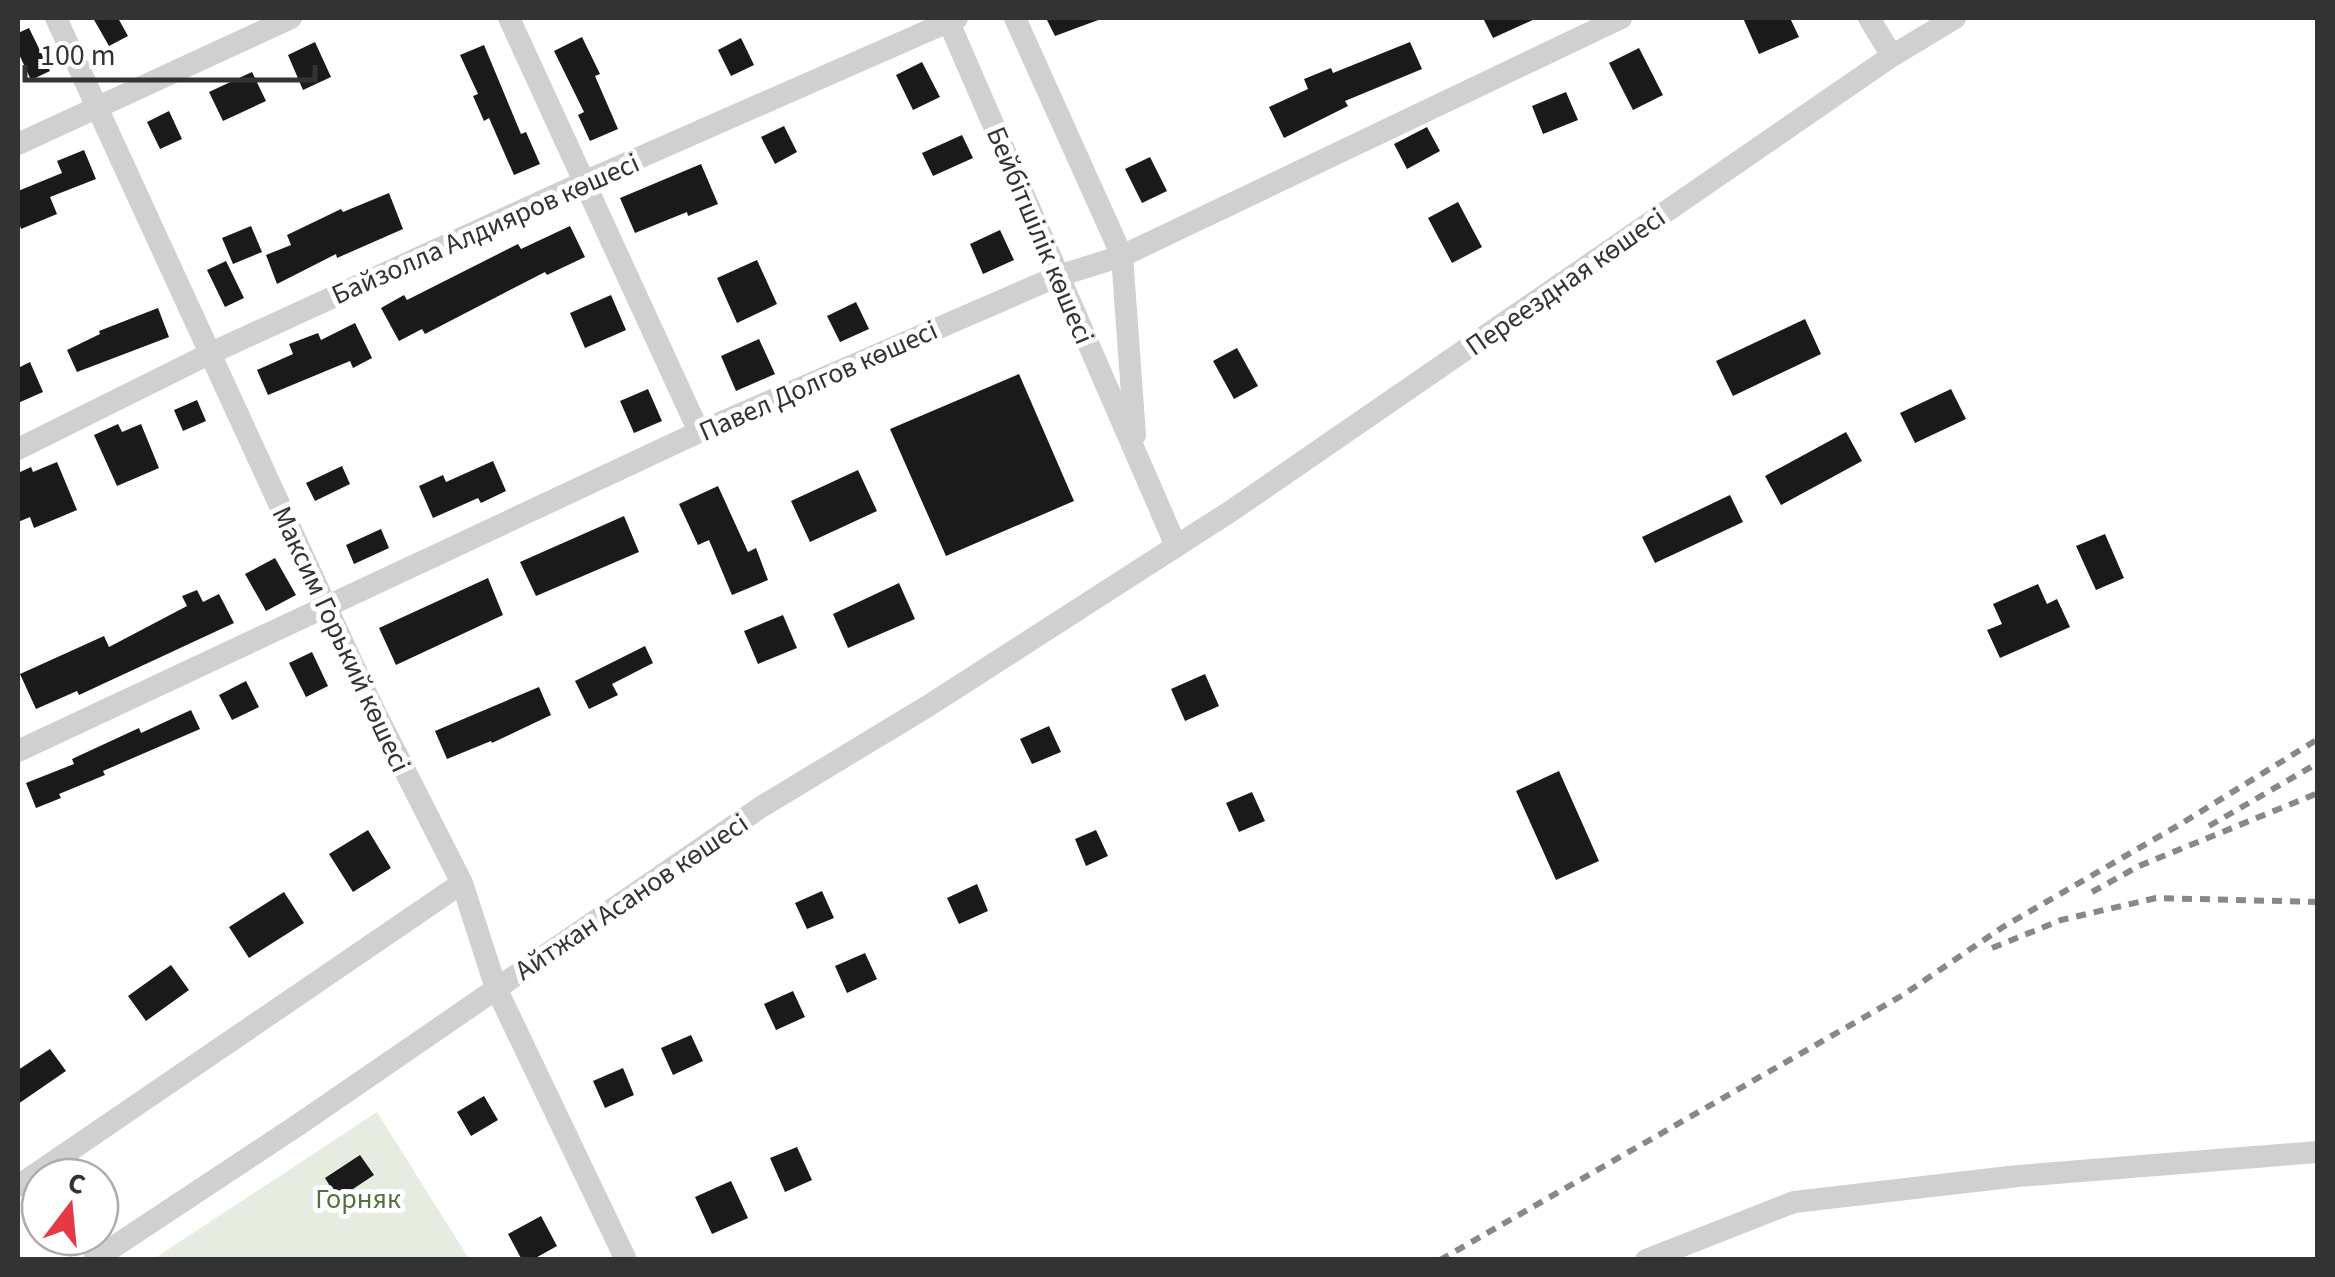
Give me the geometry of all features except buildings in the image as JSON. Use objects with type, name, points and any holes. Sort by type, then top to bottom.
[{"type":"street","name":"Максим Горький көшесі","points":[[56,18],[372,706],[462,883],[496,988],[626,1260]]},
{"type":"street","points":[[18,144],[291,18]]},
{"type":"street","points":[[509,18],[699,432]]},
{"type":"street","name":"Бейбітшілік көшесі","points":[[1015,18],[1122,256],[1136,451]]},
{"type":"street","name":"Павел Долгов көшесі","points":[[18,751],[699,432],[1058,276],[1122,256],[1621,18]]},
{"type":"street","points":[[1869,18],[1892,56]]},
{"type":"street","name":"Переездная көшесі","points":[[1176,546],[1892,56],[1955,18]]},
{"type":"street","name":"Байзолла Алдияров көшесі","points":[[18,449],[210,354],[951,19]]},
{"type":"street","name":"Бейбітшілік көшесі","points":[[951,19],[1176,546]]},
{"type":"street","name":"Айтжан Асанов көшесі","points":[[94,1260],[298,1126],[761,808],[1176,546]]},
{"type":"street","points":[[18,1186],[462,883]]},
{"type":"street","points":[[1646,1260],[1794,1202],[2018,1176],[2318,1152]]},
{"type":"green space","name":"Горняк","points":[[377,1112],[469,1259],[152,1260]]},
{"type":"railway","points":[[1440,1260],[1903,995],[2003,927],[2318,739]]},
{"type":"railway","points":[[2209,826],[2318,763]]},
{"type":"railway","points":[[2092,892],[2139,866],[2318,793]]},
{"type":"railway","points":[[1992,948],[2061,920],[2156,898],[2318,902]]}]
